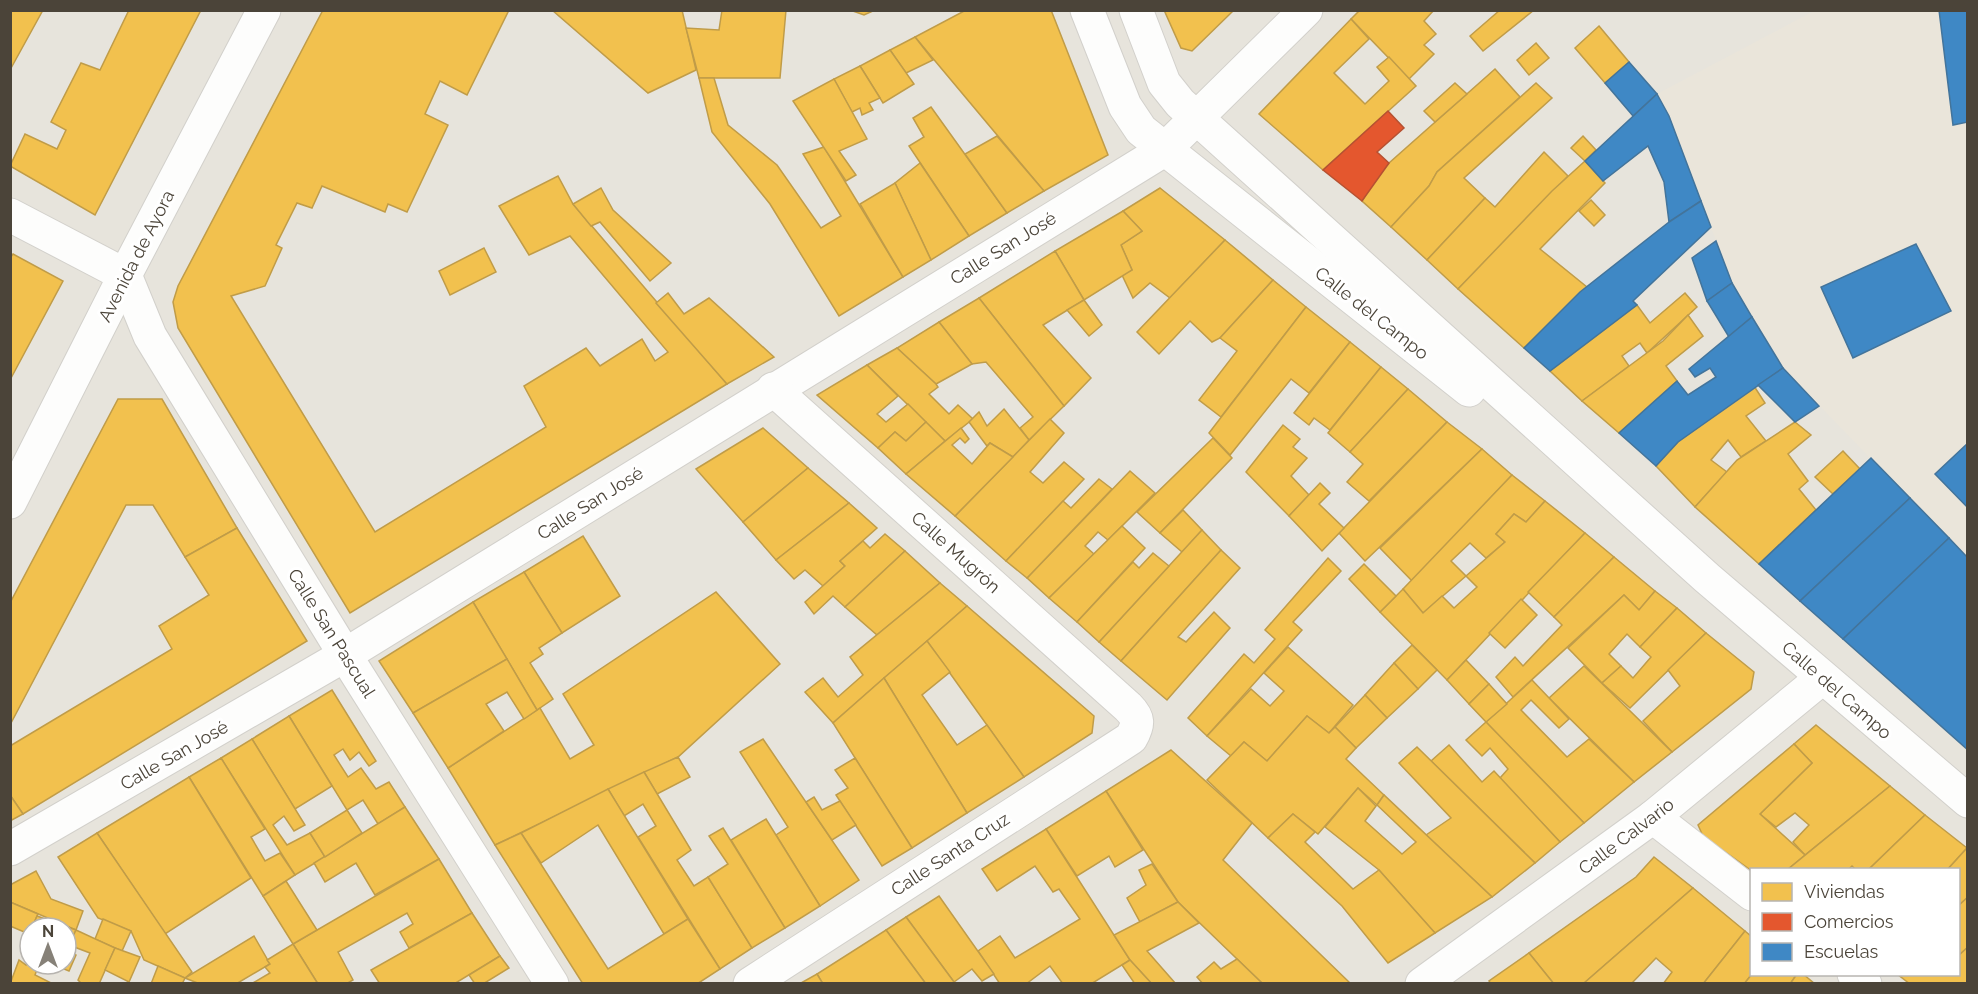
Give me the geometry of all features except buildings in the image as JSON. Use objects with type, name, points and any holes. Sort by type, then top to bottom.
[{"type":"street","name":"Avenida de Ayora","points":[[10,502],[125,274],[264,10]]},
{"type":"street","name":"Calle del Campo","points":[[1087,10],[1125,106],[1141,130],[1707,578]]},
{"type":"street","name":"Calle del Campo","points":[[1136,10],[1164,83],[1171,94],[1707,578],[1968,801]]},
{"type":"street","name":"Calle San José","points":[[10,849],[345,655],[1164,150],[1306,10]]},
{"type":"street","points":[[10,215],[125,274]]},
{"type":"street","name":"Calle San Pascual","points":[[125,274],[150,336],[345,655],[552,984]]},
{"type":"street","name":"Calle Mugrón","points":[[773,389],[1137,716]]},
{"type":"street","name":"Calle Calvario","points":[[1422,984],[1653,817],[1822,678]]},
{"type":"street","name":"Calle Santa Cruz","points":[[750,984],[1131,738],[1138,727],[1137,716]]},
{"type":"street","points":[[1653,817],[1750,892]]},
{"type":"shaded area","points":[[10,11],[1967,11],[1967,983],[11,983]]},
{"type":"shaded area","points":[[1814,11],[1967,11],[1967,558],[1783,368],[1732,283],[1669,116],[1657,94]]}]
